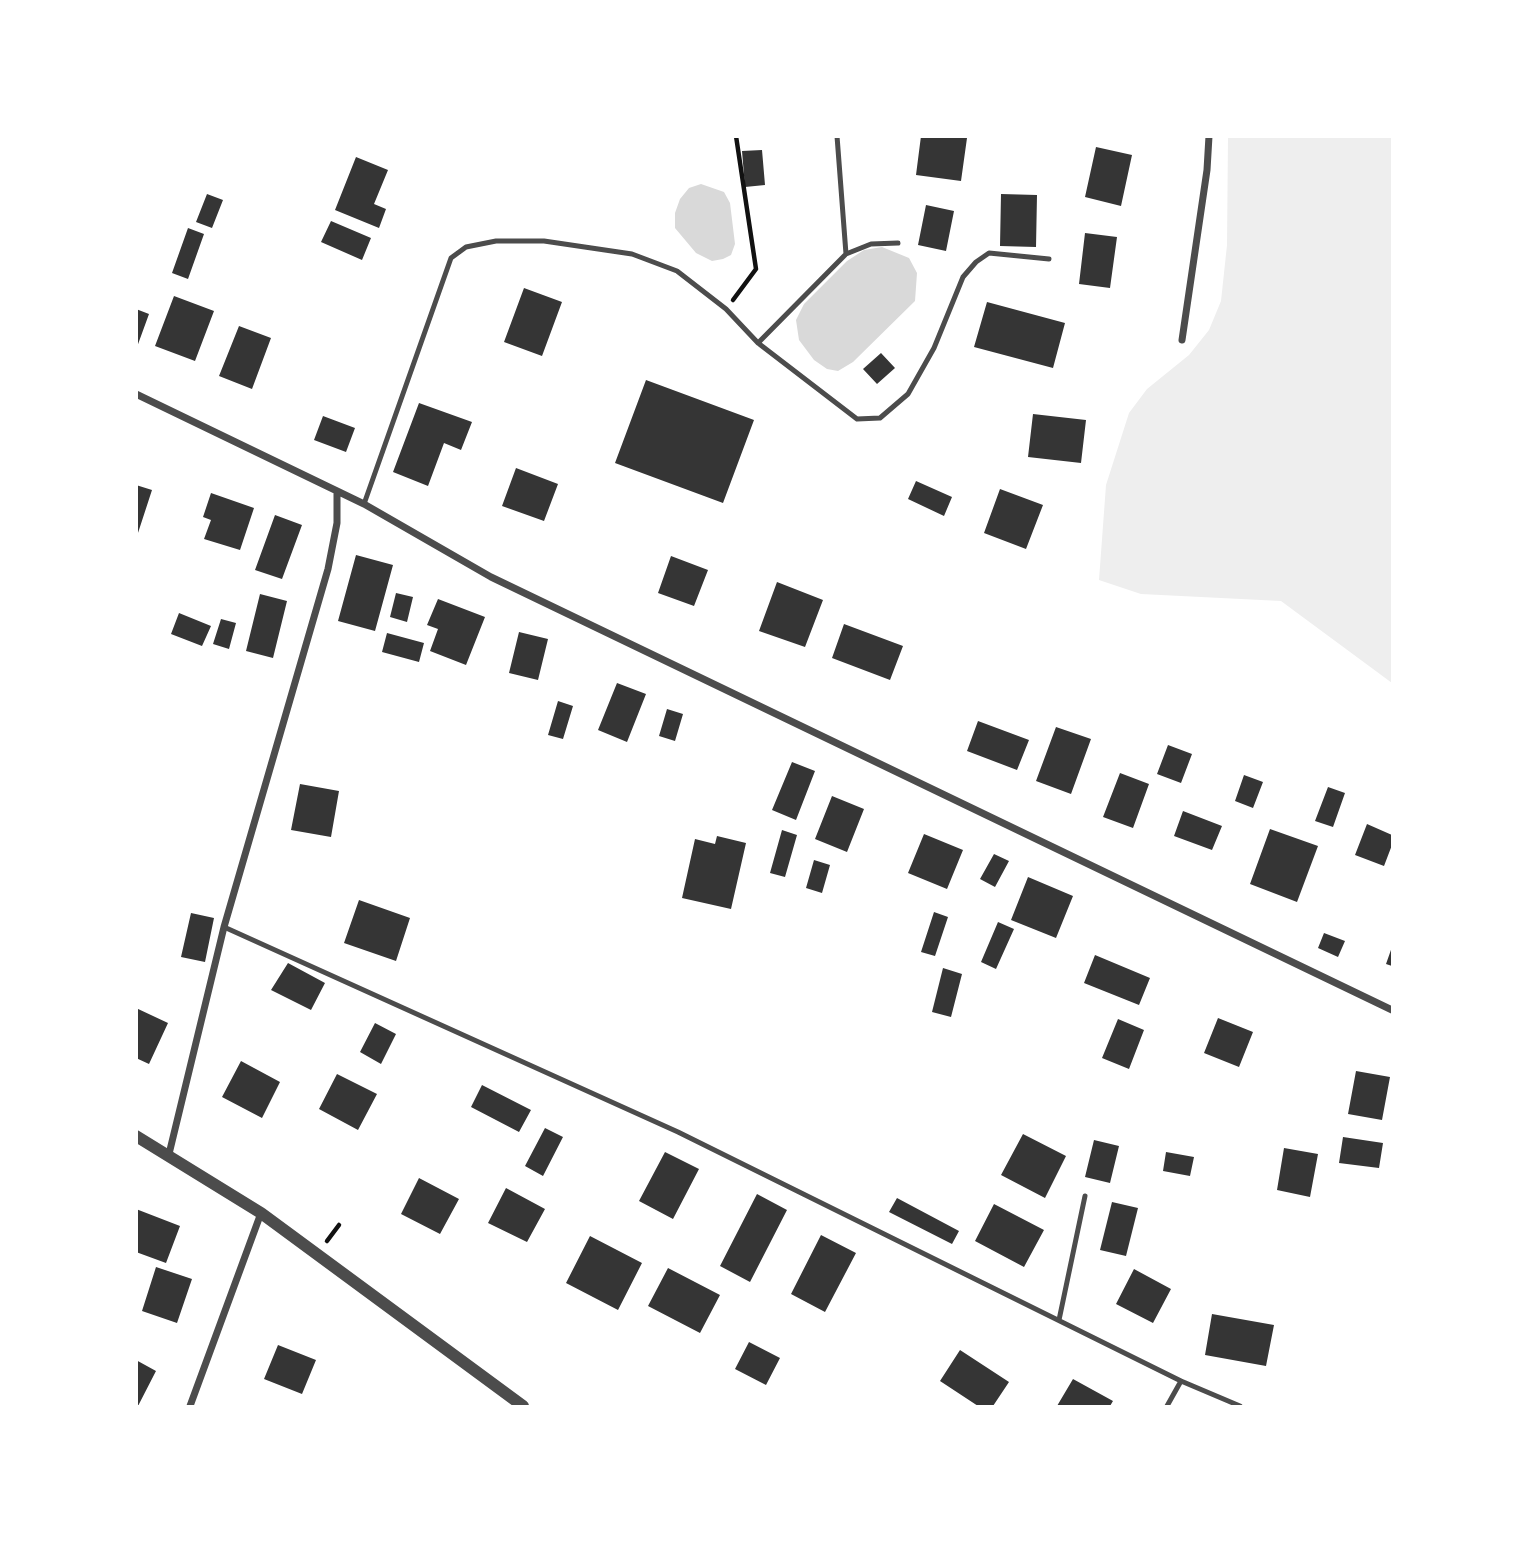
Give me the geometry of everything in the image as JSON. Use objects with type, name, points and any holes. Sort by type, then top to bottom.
[{"type":"street","points":[[1182,340],[1200,225],[1209,136]]},
{"type":"street","points":[[136,394],[364,504],[491,577],[1392,1010]]},
{"type":"street","points":[[169,1154],[224,927],[328,569],[337,523],[337,491]]},
{"type":"street","points":[[136,1136],[261,1213],[523,1406]]},
{"type":"street","points":[[190,1406],[261,1213]]},
{"type":"lane","points":[[837,136],[846,254]]},
{"type":"lane","points":[[364,504],[451,258],[466,247],[496,241],[544,241],[632,254],[677,271],[726,309],[758,343],[857,419],[880,418],[908,394],[934,348],[963,277],[976,262],[989,253],[1049,259]]},
{"type":"lane","points":[[758,343],[846,254],[871,244],[898,243]]},
{"type":"lane","points":[[224,927],[678,1132],[1181,1381],[1240,1406]]},
{"type":"lane","points":[[1059,1320],[1085,1196]]},
{"type":"lane","points":[[1167,1406],[1181,1381]]},
{"type":"path","points":[[726,309],[756,269],[736,136]]},
{"type":"shaded area","points":[[1228,137],[1392,137],[1392,683],[1281,601],[1141,594],[1099,580],[1106,485],[1129,413],[1147,389],[1189,355],[1209,330],[1221,301],[1227,245]]},
{"type":"shaded area","points":[[701,184],[724,192],[730,203],[735,244],[731,255],[723,259],[712,261],[696,253],[675,228],[675,213],[680,199],[689,188]]},
{"type":"shaded area","points":[[882,247],[909,258],[917,273],[915,301],[853,362],[838,371],[827,369],[814,360],[799,340],[796,320],[804,304],[847,261],[864,250]]},
{"type":"building","points":[[921,136],[967,138],[961,181],[916,175]]},
{"type":"building","points":[[1096,147],[1132,155],[1121,206],[1085,197]]},
{"type":"building","points":[[762,150],[765,185],[745,187],[742,151]]},
{"type":"building","points":[[356,157],[388,170],[374,204],[386,209],[379,228],[335,210]]},
{"type":"building","points":[[207,194],[223,200],[212,228],[196,222]]},
{"type":"building","points":[[1001,194],[1037,195],[1036,247],[1000,246]]},
{"type":"building","points":[[926,205],[954,211],[946,251],[918,245]]},
{"type":"building","points":[[331,221],[371,238],[362,260],[321,242]]},
{"type":"building","points":[[188,228],[204,234],[188,279],[172,273]]},
{"type":"building","points":[[1085,233],[1117,237],[1110,288],[1079,284]]},
{"type":"building","points":[[524,288],[562,302],[542,356],[504,342]]},
{"type":"building","points":[[174,296],[214,311],[195,361],[155,346]]},
{"type":"building","points":[[987,302],[1065,323],[1053,368],[974,347]]},
{"type":"building","points":[[136,309],[149,314],[137,347],[136,347]]},
{"type":"building","points":[[239,326],[271,338],[252,389],[219,376]]},
{"type":"building","points":[[881,353],[895,368],[877,384],[863,369]]},
{"type":"building","points":[[646,380],[754,420],[723,503],[615,463]]},
{"type":"building","points":[[419,403],[472,422],[461,450],[444,443],[428,486],[393,472]]},
{"type":"building","points":[[1033,414],[1086,420],[1081,463],[1028,457]]},
{"type":"building","points":[[323,416],[355,428],[346,452],[314,440]]},
{"type":"building","points":[[516,468],[558,484],[544,521],[502,506]]},
{"type":"building","points":[[916,481],[952,497],[944,516],[908,499]]},
{"type":"building","points":[[136,485],[152,490],[137,536],[136,536]]},
{"type":"building","points":[[1000,489],[1043,505],[1026,549],[984,533]]},
{"type":"building","points":[[211,493],[254,508],[240,550],[204,539],[211,520],[203,517]]},
{"type":"building","points":[[275,515],[302,525],[282,579],[255,570]]},
{"type":"building","points":[[356,555],[393,565],[375,631],[338,621]]},
{"type":"building","points":[[671,556],[708,570],[694,606],[658,593]]},
{"type":"building","points":[[777,582],[823,600],[805,647],[759,631]]},
{"type":"building","points":[[396,593],[413,597],[407,622],[390,617]]},
{"type":"building","points":[[260,594],[287,601],[273,658],[246,651]]},
{"type":"building","points":[[438,599],[485,617],[466,665],[430,651],[438,629],[427,625]]},
{"type":"building","points":[[179,613],[211,626],[202,646],[171,634]]},
{"type":"building","points":[[221,619],[236,623],[229,649],[213,644]]},
{"type":"building","points":[[844,624],[903,646],[890,680],[832,658]]},
{"type":"building","points":[[519,632],[548,639],[538,680],[509,673]]},
{"type":"building","points":[[387,633],[424,643],[419,662],[382,652]]},
{"type":"building","points":[[617,683],[646,694],[627,742],[598,730]]},
{"type":"building","points":[[558,701],[573,706],[563,739],[548,735]]},
{"type":"building","points":[[667,709],[683,714],[675,741],[659,736]]},
{"type":"building","points":[[978,721],[1029,740],[1017,770],[967,751]]},
{"type":"building","points":[[1056,727],[1091,739],[1071,794],[1036,781]]},
{"type":"building","points":[[1168,745],[1192,754],[1181,783],[1157,774]]},
{"type":"building","points":[[792,762],[815,771],[796,820],[772,810]]},
{"type":"building","points":[[1120,773],[1149,784],[1133,828],[1103,817]]},
{"type":"building","points":[[1244,775],[1263,782],[1253,808],[1235,801]]},
{"type":"building","points":[[300,784],[339,791],[331,837],[291,830]]},
{"type":"building","points":[[1328,787],[1345,793],[1333,827],[1315,821]]},
{"type":"building","points":[[832,796],[864,809],[847,852],[815,839]]},
{"type":"building","points":[[1183,811],[1222,826],[1212,850],[1174,836]]},
{"type":"building","points":[[1367,824],[1392,835],[1392,845],[1384,866],[1355,855]]},
{"type":"building","points":[[1270,829],[1318,846],[1297,902],[1250,884]]},
{"type":"building","points":[[782,830],[797,835],[785,877],[770,873]]},
{"type":"building","points":[[924,834],[963,850],[947,889],[908,873]]},
{"type":"building","points":[[717,836],[746,843],[731,909],[682,898],[695,839],[715,844]]},
{"type":"building","points":[[994,854],[1009,861],[995,887],[980,879]]},
{"type":"building","points":[[814,860],[830,865],[822,893],[806,888]]},
{"type":"building","points":[[1028,877],[1073,896],[1056,938],[1011,920]]},
{"type":"building","points":[[359,900],[410,918],[396,961],[344,943]]},
{"type":"building","points":[[934,912],[948,917],[935,956],[921,952]]},
{"type":"building","points":[[191,913],[214,918],[205,962],[181,957]]},
{"type":"building","points":[[998,922],[1014,929],[996,969],[981,962]]},
{"type":"building","points":[[1324,933],[1345,941],[1338,957],[1318,948]]},
{"type":"building","points":[[1392,947],[1392,966],[1386,964]]},
{"type":"building","points":[[1095,955],[1150,978],[1139,1005],[1084,983]]},
{"type":"building","points":[[288,963],[325,983],[311,1010],[271,990]]},
{"type":"building","points":[[943,968],[962,974],[951,1017],[932,1012]]},
{"type":"building","points":[[136,1008],[168,1023],[149,1064],[136,1058]]},
{"type":"building","points":[[1218,1018],[1253,1032],[1239,1067],[1204,1053]]},
{"type":"building","points":[[1118,1019],[1144,1030],[1129,1069],[1102,1058]]},
{"type":"building","points":[[375,1023],[396,1034],[381,1064],[360,1052]]},
{"type":"building","points":[[241,1061],[280,1082],[262,1118],[222,1097]]},
{"type":"building","points":[[1356,1071],[1390,1077],[1382,1120],[1348,1114]]},
{"type":"building","points":[[337,1074],[377,1094],[358,1130],[319,1109]]},
{"type":"building","points":[[482,1085],[531,1110],[519,1132],[471,1107]]},
{"type":"building","points":[[545,1128],[563,1137],[543,1176],[525,1166]]},
{"type":"building","points":[[1023,1134],[1066,1156],[1045,1198],[1001,1175]]},
{"type":"building","points":[[1343,1137],[1383,1143],[1379,1168],[1339,1163]]},
{"type":"building","points":[[1094,1140],[1119,1146],[1110,1183],[1085,1177]]},
{"type":"building","points":[[1284,1148],[1318,1154],[1310,1197],[1277,1190]]},
{"type":"building","points":[[665,1152],[699,1169],[673,1219],[639,1201]]},
{"type":"building","points":[[1166,1152],[1194,1157],[1190,1176],[1163,1171]]},
{"type":"building","points":[[419,1178],[459,1199],[440,1234],[401,1214]]},
{"type":"building","points":[[506,1188],[545,1209],[527,1242],[488,1223]]},
{"type":"building","points":[[757,1194],[787,1210],[750,1282],[720,1266]]},
{"type":"building","points":[[897,1198],[959,1231],[952,1244],[889,1212]]},
{"type":"building","points":[[1112,1202],[1138,1208],[1126,1256],[1100,1250]]},
{"type":"building","points":[[994,1204],[1044,1230],[1024,1267],[975,1241]]},
{"type":"building","points":[[136,1209],[180,1226],[166,1263],[136,1252]]},
{"type":"building","points":[[821,1235],[856,1253],[825,1312],[791,1294]]},
{"type":"building","points":[[590,1236],[642,1263],[618,1310],[566,1283]]},
{"type":"building","points":[[156,1267],[192,1279],[177,1323],[142,1311]]},
{"type":"building","points":[[668,1268],[720,1295],[700,1333],[648,1306]]},
{"type":"building","points":[[1134,1269],[1171,1289],[1153,1323],[1116,1304]]},
{"type":"building","points":[[1212,1314],[1274,1325],[1266,1366],[1205,1355]]},
{"type":"building","points":[[749,1342],[780,1358],[766,1385],[735,1369]]},
{"type":"building","points":[[278,1345],[316,1360],[302,1394],[264,1379]]},
{"type":"building","points":[[960,1350],[1009,1382],[993,1406],[978,1406],[940,1381]]},
{"type":"building","points":[[136,1360],[156,1371],[138,1406],[136,1406]]},
{"type":"building","points":[[1073,1379],[1113,1401],[1110,1406],[1057,1406]]}]
